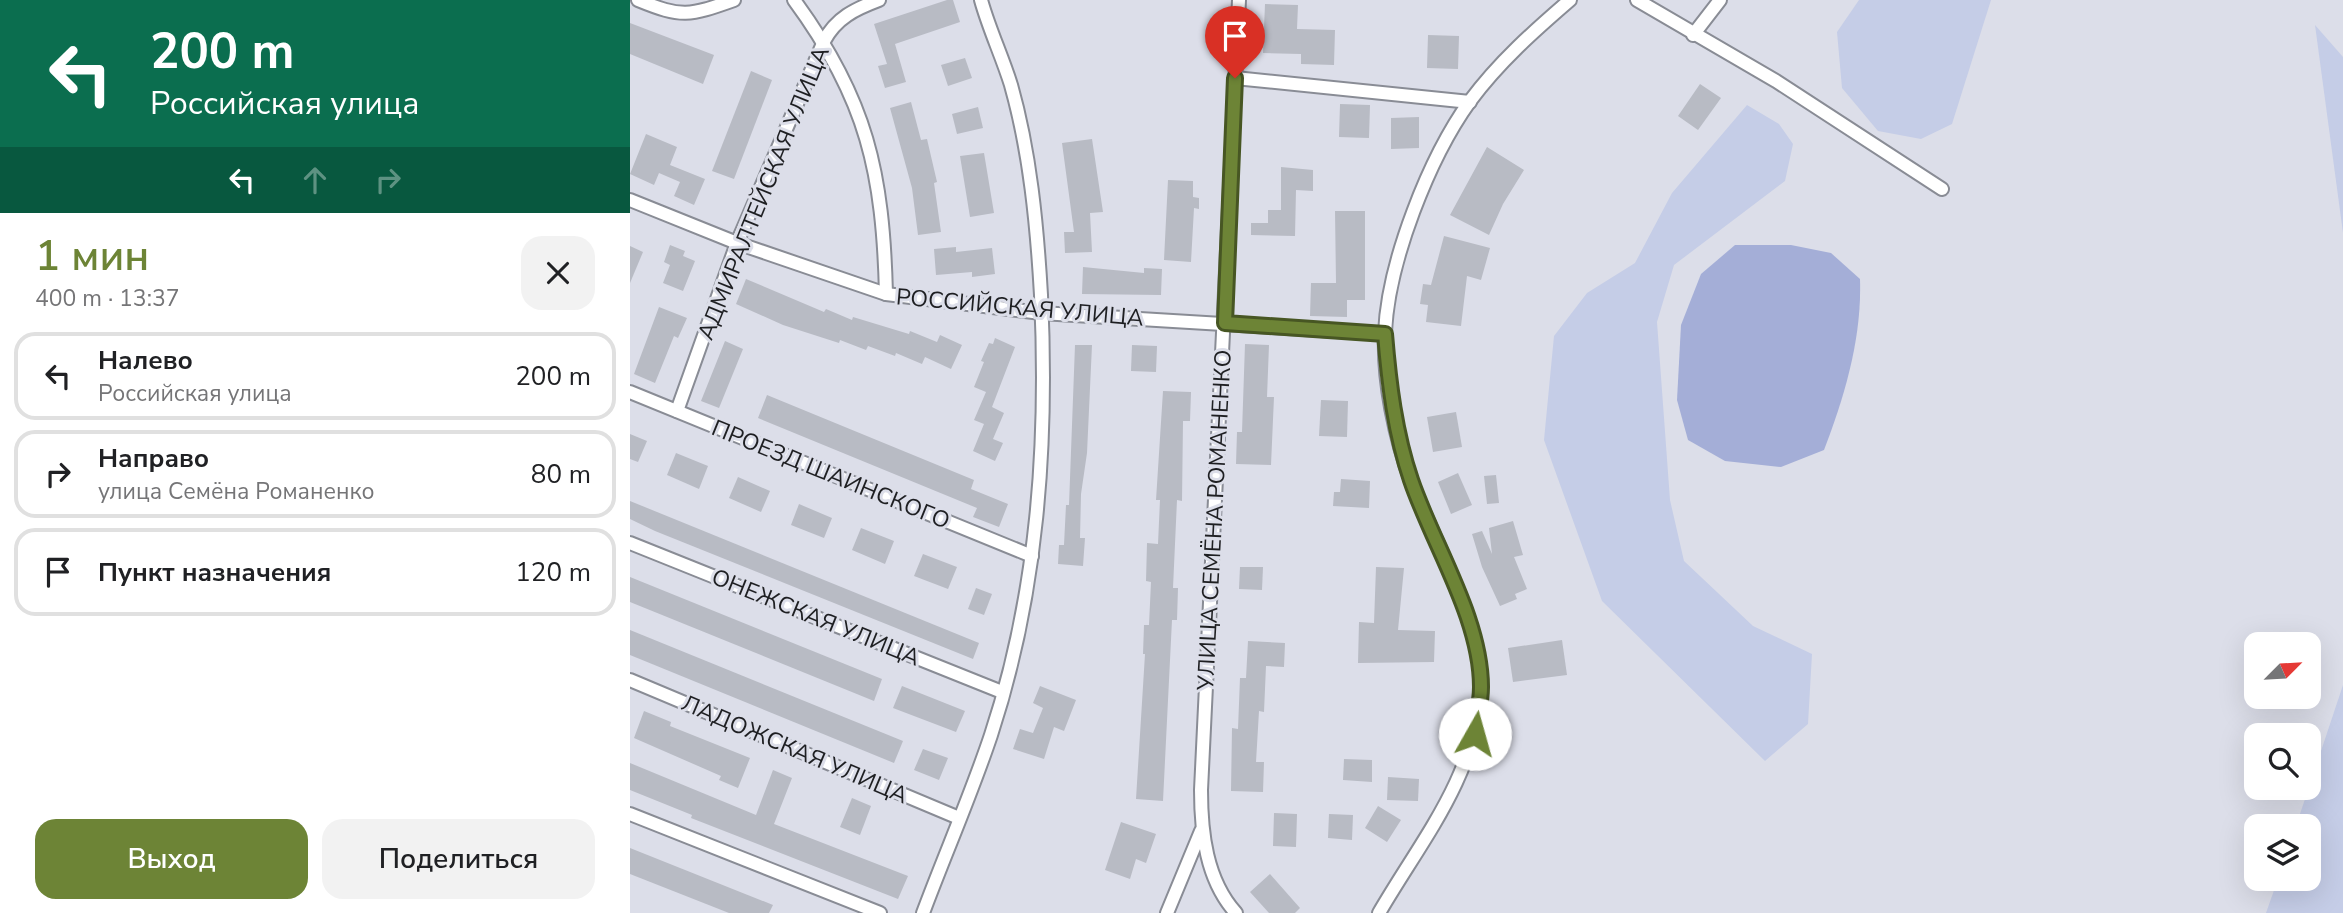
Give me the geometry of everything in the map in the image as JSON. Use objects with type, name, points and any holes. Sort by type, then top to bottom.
[{"type":"street","points":[[638,0],[667,12],[685,15],[733,0]]},
{"type":"street","points":[[794,0],[824,41],[858,106],[870,146],[884,243],[886,294]]},
{"type":"street","name":"АДМИРАЛТЕЙСКАЯ УЛИЦА","points":[[677,411],[737,243],[824,41],[832,25],[878,0]]},
{"type":"street","points":[[923,913],[991,734],[1032,556],[1043,458],[1045,382],[1039,258],[1024,145],[1010,85],[981,0]]},
{"type":"street","name":"УЛИЦА СЕМЁНА РОМАНЕНКО","points":[[1236,913],[1217,885],[1201,831],[1210,575],[1240,0]]},
{"type":"street","points":[[1380,913],[1449,802],[1475,734],[1481,686],[1467,616],[1411,482],[1401,447],[1390,392],[1385,334],[1391,298],[1419,196],[1442,147],[1470,102],[1517,46],[1570,0]]},
{"type":"street","points":[[1637,0],[1776,82],[1942,189]]},
{"type":"street","points":[[1693,35],[1720,0]]},
{"type":"street","points":[[1235,78],[1470,102]]},
{"type":"street","name":"РОССИЙСКАЯ УЛИЦА","points":[[630,200],[737,243],[886,294],[1041,313],[1385,334]]},
{"type":"street","name":"ПРОЕЗД ШАИНСКОГО","points":[[630,392],[1032,556]]},
{"type":"street","name":"ОНЕЖСКАЯ УЛИЦА","points":[[630,543],[1002,692]]},
{"type":"street","name":"ЛАДОЖСКАЯ УЛИЦА","points":[[630,680],[959,818]]},
{"type":"street","points":[[630,814],[880,913]]},
{"type":"street","name":"УЛИЦА СЕМЁНА РОМАНЕНКО","points":[[1167,913],[1201,831]]},
{"type":"shaded area","points":[[1859,0],[1991,0],[1952,124],[1921,139],[1878,131],[1842,88],[1837,32]]},
{"type":"shaded area","points":[[2315,25],[2343,57],[2343,233]]},
{"type":"shaded area","points":[[1747,105],[1779,124],[1793,144],[1785,181],[1674,265],[1657,322],[1670,500],[1684,561],[1753,626],[1812,654],[1808,724],[1765,761],[1602,601],[1544,440],[1554,336],[1587,293],[1635,263],[1672,193]]},
{"type":"shaded area","points":[[1735,245],[1791,245],[1831,253],[1860,279],[1858,323],[1851,366],[1824,450],[1781,467],[1725,461],[1688,440],[1677,400],[1681,325],[1701,274]]},
{"type":"shaded area","points":[[2343,685],[2343,913],[2266,913],[2274,891],[2321,891],[2321,814],[2300,814],[2305,800],[2321,800],[2321,751]]},
{"type":"building","points":[[953,0],[960,22],[895,44],[906,82],[885,88],[878,66],[887,64],[874,24]]},
{"type":"building","points":[[1265,4],[1298,5],[1297,29],[1335,30],[1334,65],[1301,64],[1301,54],[1263,53]]},
{"type":"building","points":[[630,23],[714,55],[703,84],[630,54]]},
{"type":"building","points":[[1428,35],[1459,36],[1458,69],[1427,68]]},
{"type":"building","points":[[965,58],[972,78],[948,86],[941,65]]},
{"type":"building","points":[[751,71],[772,80],[734,179],[712,171]]},
{"type":"building","points":[[1700,84],[1721,98],[1698,130],[1678,116]]},
{"type":"building","points":[[911,102],[921,140],[927,139],[937,182],[934,183],[941,232],[918,235],[912,188],[890,108]]},
{"type":"building","points":[[1340,104],[1370,105],[1369,138],[1339,137]]},
{"type":"building","points":[[978,107],[983,128],[957,134],[952,114]]},
{"type":"building","points":[[1419,117],[1419,148],[1391,149],[1391,118]]},
{"type":"building","points":[[646,134],[677,147],[670,165],[705,179],[694,205],[674,196],[680,182],[659,173],[654,185],[630,174]]},
{"type":"building","points":[[1092,139],[1103,212],[1090,213],[1092,252],[1065,253],[1064,232],[1074,232],[1062,143]]},
{"type":"building","points":[[1487,147],[1524,170],[1503,204],[1489,235],[1450,215]]},
{"type":"building","points":[[984,153],[994,213],[970,217],[960,156]]},
{"type":"building","points":[[1281,167],[1313,170],[1313,191],[1296,190],[1295,236],[1251,235],[1251,223],[1268,223],[1268,210],[1281,210]]},
{"type":"building","points":[[1168,180],[1193,181],[1193,197],[1199,198],[1199,209],[1194,208],[1191,262],[1164,260]]},
{"type":"building","points":[[1335,211],[1365,211],[1365,300],[1347,300],[1347,317],[1310,316],[1311,283],[1336,283]]},
{"type":"building","points":[[1444,236],[1490,248],[1481,280],[1467,276],[1461,326],[1426,322],[1428,305],[1420,304],[1423,284],[1431,285]]},
{"type":"building","points":[[670,245],[685,251],[683,256],[695,261],[683,291],[663,283],[670,265],[664,262]]},
{"type":"building","points":[[630,246],[643,252],[630,283]]},
{"type":"building","points":[[956,247],[956,252],[992,248],[995,274],[972,277],[972,272],[936,275],[934,249]]},
{"type":"building","points":[[1083,267],[1144,273],[1144,268],[1162,269],[1161,295],[1082,294]]},
{"type":"building","points":[[746,279],[824,312],[826,309],[852,320],[853,317],[909,334],[910,331],[937,342],[940,335],[962,345],[951,369],[925,357],[922,364],[896,353],[895,356],[868,346],[866,350],[840,340],[839,343],[783,325],[736,304]]},
{"type":"building","points":[[659,307],[687,318],[678,338],[674,336],[655,383],[634,374]]},
{"type":"building","points":[[995,338],[1015,347],[992,407],[1004,413],[993,439],[1003,443],[995,461],[973,451],[984,424],[974,420],[986,392],[974,387],[984,362],[981,361],[989,343],[993,344]]},
{"type":"building","points":[[725,341],[743,349],[719,408],[701,401]]},
{"type":"building","points":[[1245,344],[1269,345],[1267,397],[1274,397],[1271,465],[1236,464],[1237,432],[1242,432]]},
{"type":"building","points":[[1075,345],[1092,345],[1087,453],[1081,494],[1080,538],[1085,538],[1083,566],[1058,564],[1059,545],[1064,545],[1066,505],[1069,505]]},
{"type":"building","points":[[1132,345],[1157,346],[1156,372],[1131,371]]},
{"type":"building","points":[[1163,391],[1191,392],[1190,421],[1183,421],[1182,501],[1177,500],[1173,588],[1178,588],[1177,620],[1172,620],[1163,801],[1136,799],[1145,654],[1144,625],[1149,625],[1151,582],[1146,581],[1147,543],[1158,544],[1160,500],[1156,500]]},
{"type":"building","points":[[767,395],[974,480],[971,489],[1008,504],[999,527],[973,517],[977,508],[758,418]]},
{"type":"building","points":[[1321,400],[1348,401],[1347,437],[1319,436]]},
{"type":"building","points":[[1456,412],[1462,447],[1433,452],[1427,417]]},
{"type":"building","points":[[630,434],[647,441],[638,462],[630,459]]},
{"type":"building","points":[[676,453],[708,466],[699,489],[667,475]]},
{"type":"building","points":[[1458,473],[1472,505],[1451,514],[1438,482]]},
{"type":"building","points":[[1496,475],[1499,503],[1487,504],[1484,476]]},
{"type":"building","points":[[738,477],[770,491],[761,512],[729,498]]},
{"type":"building","points":[[1341,479],[1370,481],[1369,508],[1333,506],[1334,492],[1340,492]]},
{"type":"building","points":[[630,501],[979,643],[973,659],[655,531],[630,519]]},
{"type":"building","points":[[799,504],[832,518],[824,538],[791,525]]},
{"type":"building","points":[[1513,521],[1523,555],[1514,557],[1527,589],[1515,594],[1517,599],[1500,606],[1482,567],[1472,534],[1482,531],[1492,554],[1489,528]]},
{"type":"building","points":[[861,528],[894,541],[885,564],[852,550]]},
{"type":"building","points":[[923,554],[957,567],[948,589],[914,576]]},
{"type":"building","points":[[1240,567],[1263,567],[1262,590],[1239,589]]},
{"type":"building","points":[[1376,567],[1404,568],[1398,630],[1435,631],[1434,662],[1358,663],[1359,622],[1374,623]]},
{"type":"building","points":[[630,577],[882,679],[874,701],[630,602]]},
{"type":"building","points":[[976,588],[992,594],[984,615],[968,609]]},
{"type":"building","points":[[630,630],[903,741],[894,763],[630,655]]},
{"type":"building","points":[[1562,640],[1567,675],[1513,682],[1508,648]]},
{"type":"building","points":[[1248,641],[1285,643],[1284,667],[1266,666],[1264,712],[1259,711],[1256,762],[1264,762],[1263,792],[1231,791],[1232,728],[1238,729],[1240,678],[1246,678]]},
{"type":"building","points":[[902,686],[965,711],[956,732],[893,708]]},
{"type":"building","points":[[1040,686],[1076,700],[1064,731],[1054,727],[1044,759],[1013,749],[1020,729],[1033,733],[1043,708],[1033,703]]},
{"type":"building","points":[[644,711],[671,722],[670,726],[750,758],[738,788],[719,780],[721,776],[634,738]]},
{"type":"building","points":[[923,749],[948,758],[939,780],[914,770]]},
{"type":"building","points":[[1344,759],[1372,760],[1372,782],[1343,780]]},
{"type":"building","points":[[630,763],[756,815],[773,770],[792,778],[774,824],[908,876],[898,899],[691,818],[692,815],[630,790]]},
{"type":"building","points":[[1388,777],[1419,779],[1418,801],[1387,800]]},
{"type":"building","points":[[852,798],[871,806],[860,835],[840,827]]},
{"type":"building","points":[[1378,806],[1401,820],[1387,842],[1365,828]]},
{"type":"building","points":[[1274,813],[1297,814],[1296,847],[1273,846]]},
{"type":"building","points":[[1329,814],[1353,815],[1352,840],[1328,838]]},
{"type":"building","points":[[1121,822],[1156,834],[1146,863],[1136,859],[1130,879],[1105,870]]},
{"type":"building","points":[[630,848],[773,905],[769,913],[729,913],[630,874]]},
{"type":"building","points":[[1270,874],[1300,908],[1295,913],[1269,913],[1250,892]]},
{"type":"route","points":[[1235,78],[1225,323],[1385,334],[1390,392],[1401,447],[1411,482],[1467,616],[1475,651],[1481,686],[1475,734]]}]
